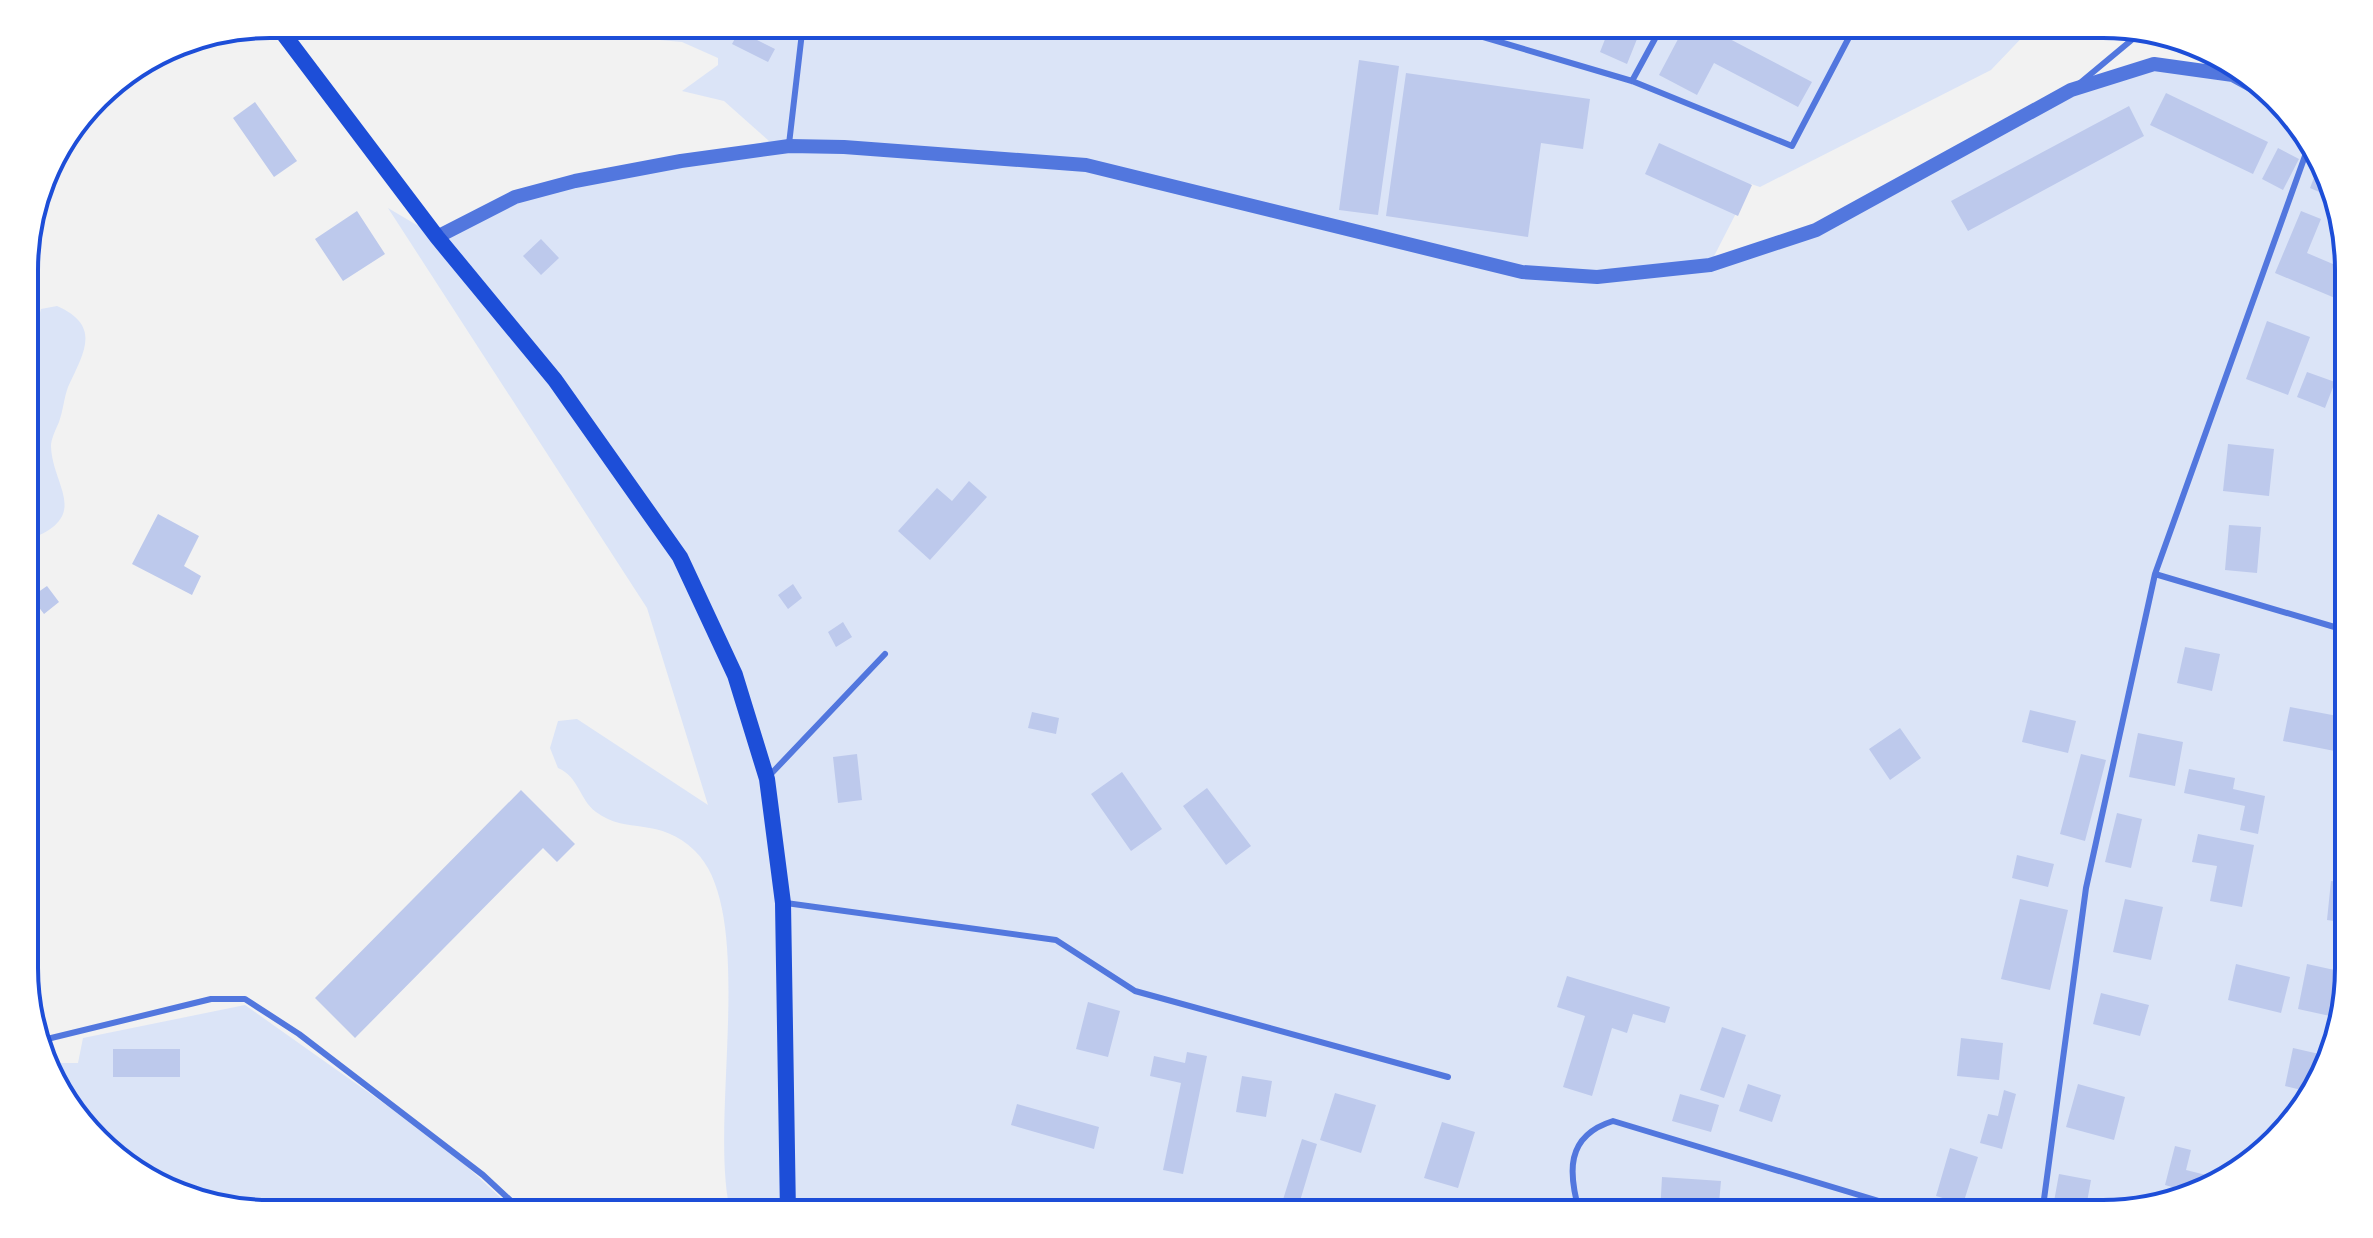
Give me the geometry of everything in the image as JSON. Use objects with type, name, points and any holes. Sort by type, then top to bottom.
[{"type":"main road","points":[[287,38],[437,237],[555,380],[680,557],[735,675],[767,779],[783,903],[788,1200]]},
{"type":"street","points":[[437,237],[515,197],[681,161],[789,146],[1086,165],[1522,272],[1597,277],[1710,265],[1816,230],[2071,90],[2154,64],[2227,74]]},
{"type":"lane","points":[[789,146],[801,38]]},
{"type":"lane","points":[[1486,38],[1632,81],[1792,146],[1849,38]]},
{"type":"lane","points":[[1632,81],[1655,38]]},
{"type":"lane","points":[[2071,90],[2132,40]]},
{"type":"lane","points":[[2044,1200],[2086,888],[2155,574],[2305,156]]},
{"type":"lane","points":[[2155,574],[2335,627]]},
{"type":"lane","points":[[767,779],[885,654]]},
{"type":"lane","points":[[783,903],[1056,940],[1135,991],[1448,1077]]},
{"type":"lane","points":[[50,1038],[211,999],[245,999],[299,1034],[471,1165],[510,1200]]},
{"type":"lane","points":[[1576,1200],[1570,1180],[1578,1143],[1597,1126],[1613,1121],[1875,1200]]},
{"type":"shaded area","points":[[2022,38],[1991,70],[1760,187],[1751,184],[1710,264],[1816,230],[2071,90],[2154,64],[2240,83],[2277,117],[2304,154],[2327,210],[2335,270],[2335,968],[2327,1028],[2317,1057],[2296,1097],[2256,1142],[2232,1161],[2177,1188],[2118,1200],[729,1200],[724,1129],[728,970],[724,922],[714,881],[695,851],[682,840],[656,829],[619,823],[596,812],[575,782],[558,768],[550,748],[558,721],[577,719],[708,805],[647,608],[388,208],[437,237],[515,197],[769,141],[724,101],[682,91],[718,65],[718,58],[682,42],[649,39]]},
{"type":"shaded area","points":[[57,306],[71,314],[80,322],[85,341],[51,443],[64,511],[58,522],[38,535],[38,320],[41,309]]},
{"type":"shaded area","points":[[245,1005],[447,1148],[503,1200],[270,1200],[240,1198],[196,1188],[141,1161],[117,1142],[86,1109],[59,1063],[78,1063],[83,1038]]},
{"type":"building","points":[[735,38],[753,38],[775,49],[768,62],[732,44]]},
{"type":"building","points":[[1606,38],[1637,38],[1627,64],[1600,52]]},
{"type":"building","points":[[1679,38],[1728,38],[1812,82],[1798,107],[1714,63],[1697,95],[1659,75]]},
{"type":"building","points":[[1359,60],[1399,66],[1378,215],[1339,210]]},
{"type":"building","points":[[1406,73],[1590,99],[1583,149],[1541,143],[1528,237],[1386,216]]},
{"type":"building","points":[[2166,93],[2268,142],[2253,174],[2150,125]]},
{"type":"building","points":[[255,102],[297,161],[274,177],[233,118]]},
{"type":"building","points":[[2129,106],[2144,136],[1968,231],[1951,201]]},
{"type":"building","points":[[1659,143],[1752,185],[1738,216],[1645,174]]},
{"type":"building","points":[[2278,148],[2299,159],[2283,190],[2262,179]]},
{"type":"building","points":[[2315,176],[2321,193],[2310,188]]},
{"type":"building","points":[[357,211],[385,254],[343,281],[315,239]]},
{"type":"building","points":[[2301,211],[2321,219],[2307,253],[2335,265],[2335,298],[2275,273]]},
{"type":"building","points":[[541,239],[559,258],[541,275],[523,256]]},
{"type":"building","points":[[2267,321],[2310,337],[2288,395],[2246,379]]},
{"type":"building","points":[[2307,372],[2335,382],[2325,408],[2297,397]]},
{"type":"building","points":[[2228,444],[2274,449],[2269,496],[2223,491]]},
{"type":"building","points":[[969,481],[987,497],[930,560],[898,531],[937,488],[952,501]]},
{"type":"building","points":[[158,514],[199,536],[184,566],[201,576],[192,595],[132,564]]},
{"type":"building","points":[[2229,525],[2261,527],[2257,573],[2225,570]]},
{"type":"building","points":[[793,584],[802,598],[788,609],[778,595]]},
{"type":"building","points":[[47,586],[59,602],[44,614],[38,606],[38,592]]},
{"type":"building","points":[[843,622],[852,637],[836,647],[828,632]]},
{"type":"building","points":[[2185,647],[2220,654],[2212,691],[2177,683]]},
{"type":"building","points":[[2290,707],[2335,716],[2335,751],[2283,741]]},
{"type":"building","points":[[2030,710],[2076,721],[2068,753],[2022,742]]},
{"type":"building","points":[[1032,712],[1059,718],[1056,734],[1028,728]]},
{"type":"building","points":[[1900,728],[1921,758],[1890,780],[1869,749]]},
{"type":"building","points":[[2138,733],[2183,742],[2175,786],[2129,777]]},
{"type":"building","points":[[857,754],[862,800],[838,803],[833,757]]},
{"type":"building","points":[[2081,754],[2106,760],[2085,841],[2060,834]]},
{"type":"building","points":[[2189,769],[2235,778],[2233,789],[2265,796],[2258,834],[2240,830],[2245,806],[2184,793]]},
{"type":"building","points":[[1122,772],[1162,829],[1131,851],[1091,794]]},
{"type":"building","points":[[1207,788],[1251,846],[1226,865],[1183,806]]},
{"type":"building","points":[[521,790],[575,844],[557,862],[543,848],[355,1038],[315,998]]},
{"type":"building","points":[[2117,813],[2142,819],[2131,868],[2105,862]]},
{"type":"building","points":[[2198,834],[2254,845],[2242,907],[2210,901],[2217,866],[2192,862]]},
{"type":"building","points":[[2017,855],[2054,864],[2048,887],[2012,878]]},
{"type":"building","points":[[2331,881],[2335,881],[2335,921],[2327,920]]},
{"type":"building","points":[[2020,899],[2068,910],[2050,990],[2001,979]]},
{"type":"building","points":[[2125,899],[2163,907],[2151,960],[2113,952]]},
{"type":"building","points":[[2236,964],[2290,977],[2281,1013],[2228,1000]]},
{"type":"building","points":[[2307,964],[2335,970],[2329,1016],[2298,1009]]},
{"type":"building","points":[[1567,976],[1670,1007],[1665,1023],[1633,1014],[1627,1033],[1612,1028],[1592,1096],[1563,1087],[1585,1016],[1557,1007]]},
{"type":"building","points":[[2101,993],[2149,1005],[2140,1036],[2093,1024]]},
{"type":"building","points":[[1088,1002],[1120,1011],[1108,1057],[1076,1049]]},
{"type":"building","points":[[1722,1027],[1746,1035],[1724,1098],[1700,1090]]},
{"type":"building","points":[[1961,1038],[2003,1043],[1999,1080],[1957,1076]]},
{"type":"building","points":[[2293,1048],[2318,1054],[2300,1090],[2285,1086]]},
{"type":"building","points":[[113,1049],[180,1049],[180,1077],[113,1077]]},
{"type":"building","points":[[1187,1052],[1207,1056],[1183,1174],[1163,1170],[1181,1083],[1150,1076],[1154,1056],[1185,1063]]},
{"type":"building","points":[[1242,1076],[1272,1081],[1266,1117],[1236,1112]]},
{"type":"building","points":[[1748,1084],[1781,1095],[1772,1122],[1739,1111]]},
{"type":"building","points":[[2078,1084],[2125,1097],[2114,1140],[2066,1127]]},
{"type":"building","points":[[2004,1090],[2016,1094],[2002,1149],[1980,1143],[1988,1114],[1998,1116]]},
{"type":"building","points":[[1335,1093],[1376,1105],[1361,1153],[1320,1140]]},
{"type":"building","points":[[1680,1094],[1719,1105],[1711,1132],[1672,1121]]},
{"type":"building","points":[[1017,1104],[1099,1127],[1094,1149],[1011,1125]]},
{"type":"building","points":[[1442,1122],[1475,1132],[1458,1188],[1424,1178]]},
{"type":"building","points":[[1302,1139],[1317,1144],[1300,1200],[1283,1200]]},
{"type":"building","points":[[2175,1146],[2191,1150],[2186,1170],[2207,1175],[2176,1188],[2165,1185]]},
{"type":"building","points":[[1950,1148],[1978,1157],[1964,1200],[1936,1196]]},
{"type":"building","points":[[2059,1174],[2091,1180],[2087,1200],[2054,1200]]},
{"type":"building","points":[[1662,1177],[1721,1181],[1719,1200],[1661,1200]]}]
